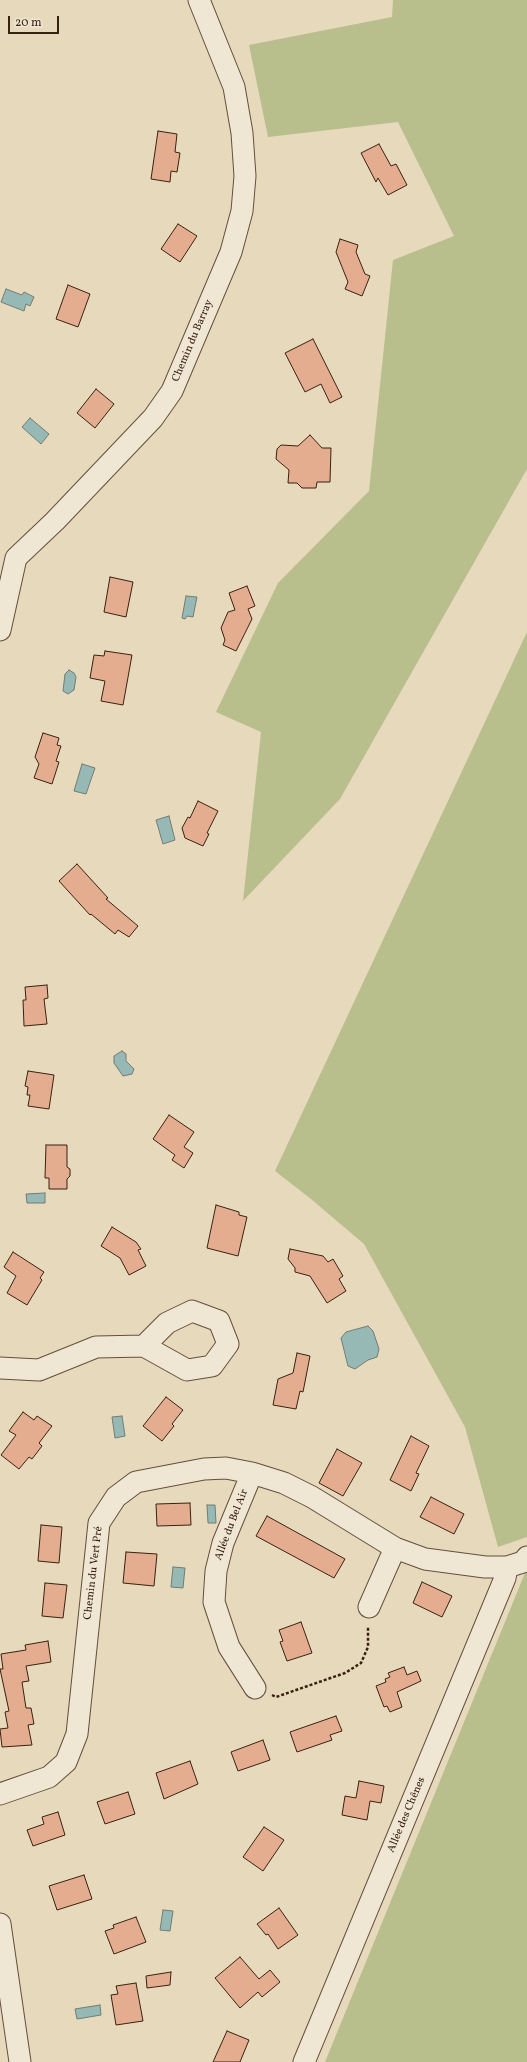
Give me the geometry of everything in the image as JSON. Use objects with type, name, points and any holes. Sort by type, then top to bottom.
[{"type":"street","name":"Chemin du Barray","points":[[0,630],[8,556],[56,521],[153,418],[172,391],[231,252],[242,211],[245,176],[242,133],[234,87],[199,0]]},
{"type":"street","points":[[0,1368],[39,1370],[96,1346],[144,1346]]},
{"type":"street","name":"Chemin du Vert Pré","points":[[0,1794],[49,1777],[66,1762],[77,1734],[99,1523],[116,1497],[136,1482],[204,1469],[226,1468],[252,1473],[284,1483],[312,1497],[395,1548],[425,1558],[485,1567],[507,1567]]},
{"type":"street","name":"Allée du Bel Air","points":[[252,1473],[223,1543],[216,1571],[214,1602],[229,1647],[255,1688]]},
{"type":"street","points":[[369,1607],[395,1548]]},
{"type":"street","points":[[507,1567],[523,1562],[527,1557]]},
{"type":"street","name":"Allée des Chênes","points":[[304,2062],[505,1578],[507,1567]]},
{"type":"street","points":[[0,1924],[20,2062]]},
{"type":"path","points":[[255,1688],[276,1697],[345,1673],[361,1663],[368,1647],[369,1607]]},
{"type":"green space","points":[[393,0],[527,0],[527,469],[340,799],[243,901],[261,732],[216,712],[278,583],[369,491],[393,260],[454,236],[398,122],[268,137],[249,45],[392,17]]},
{"type":"green space","points":[[527,632],[527,1537],[498,1547],[465,1427],[364,1244],[275,1171]]},
{"type":"green space","points":[[527,1572],[527,2062],[325,2062],[525,1573]]},
{"type":"water","points":[[6,289],[22,295],[24,292],[34,297],[30,306],[26,304],[24,311],[1,302]]},
{"type":"water","points":[[30,418],[49,434],[41,444],[22,427]]},
{"type":"water","points":[[186,596],[197,597],[193,617],[187,616],[185,619],[182,618]]},
{"type":"water","points":[[69,670],[74,673],[76,677],[74,690],[68,694],[63,691],[65,674]]},
{"type":"water","points":[[82,764],[95,768],[86,794],[74,791]]},
{"type":"water","points":[[169,816],[175,840],[163,844],[156,820]]},
{"type":"water","points":[[122,1051],[126,1054],[126,1061],[134,1069],[132,1074],[123,1076],[114,1063],[114,1056]]},
{"type":"water","points":[[45,1193],[45,1203],[27,1203],[26,1194]]},
{"type":"water","points":[[368,1326],[373,1331],[379,1349],[377,1357],[368,1360],[355,1369],[348,1366],[341,1338],[346,1332]]},
{"type":"water","points":[[122,1416],[125,1436],[115,1438],[112,1417]]},
{"type":"water","points":[[207,1505],[215,1505],[216,1523],[208,1523]]},
{"type":"water","points":[[173,1567],[185,1568],[183,1588],[171,1587]]},
{"type":"water","points":[[163,1910],[173,1911],[170,1931],[160,1930]]},
{"type":"water","points":[[100,2005],[101,2015],[77,2019],[75,2009]]},
{"type":"building","points":[[158,131],[177,134],[175,152],[180,153],[177,172],[171,171],[170,182],[151,179]]},
{"type":"building","points":[[379,144],[391,166],[396,164],[407,185],[388,195],[378,178],[376,182],[361,153]]},
{"type":"building","points":[[178,224],[197,236],[180,262],[161,249]]},
{"type":"building","points":[[340,239],[358,245],[356,252],[365,274],[370,276],[362,296],[345,289],[348,282],[336,252]]},
{"type":"building","points":[[68,285],[90,294],[78,327],[56,319]]},
{"type":"building","points":[[313,339],[342,397],[330,403],[321,384],[305,392],[285,353]]},
{"type":"building","points":[[96,389],[114,404],[95,428],[77,413]]},
{"type":"building","points":[[310,435],[322,448],[331,448],[330,482],[317,482],[316,488],[302,488],[297,483],[288,483],[289,470],[276,459],[277,449],[281,445],[298,446]]},
{"type":"building","points":[[110,577],[133,582],[126,617],[104,612]]},
{"type":"building","points":[[247,586],[255,606],[248,609],[252,619],[236,651],[223,645],[225,640],[221,628],[228,612],[235,610],[229,593]]},
{"type":"building","points":[[105,651],[132,655],[123,705],[101,701],[105,681],[90,678],[94,655],[104,656]]},
{"type":"building","points":[[43,733],[59,738],[57,745],[61,746],[56,761],[59,762],[52,784],[34,778],[39,764],[35,757]]},
{"type":"building","points":[[198,801],[218,811],[207,833],[209,834],[203,846],[185,838],[182,828],[188,817],[190,818]]},
{"type":"building","points":[[77,864],[108,898],[106,899],[138,926],[129,937],[118,930],[115,934],[91,914],[90,915],[59,881]]},
{"type":"building","points":[[47,985],[48,998],[44,999],[47,1024],[24,1026],[23,1000],[26,1000],[25,987]]},
{"type":"building","points":[[28,1071],[54,1075],[49,1109],[28,1106],[30,1095],[27,1095],[28,1087],[25,1086]]},
{"type":"building","points":[[169,1115],[194,1132],[184,1147],[193,1153],[184,1168],[172,1160],[175,1155],[153,1139]]},
{"type":"building","points":[[46,1145],[67,1145],[67,1167],[70,1169],[70,1176],[67,1179],[67,1189],[49,1189],[49,1178],[45,1178]]},
{"type":"building","points":[[216,1205],[239,1212],[239,1215],[247,1217],[238,1256],[207,1248]]},
{"type":"building","points":[[112,1227],[136,1242],[141,1249],[138,1250],[146,1266],[129,1275],[120,1258],[101,1246]]},
{"type":"building","points":[[290,1249],[323,1256],[328,1262],[333,1259],[343,1276],[339,1279],[346,1291],[327,1303],[310,1276],[295,1272],[295,1268],[288,1259]]},
{"type":"building","points":[[13,1252],[44,1272],[40,1278],[42,1280],[27,1305],[7,1293],[16,1276],[4,1267]]},
{"type":"building","points":[[297,1353],[310,1356],[303,1392],[300,1391],[296,1409],[273,1405],[278,1379],[293,1373]]},
{"type":"building","points":[[166,1397],[183,1410],[172,1424],[174,1426],[162,1441],[143,1426]]},
{"type":"building","points":[[23,1412],[34,1420],[37,1416],[52,1426],[39,1443],[42,1446],[32,1459],[29,1457],[19,1469],[1,1455],[16,1435],[9,1431]]},
{"type":"building","points":[[411,1436],[429,1446],[416,1473],[419,1474],[411,1491],[390,1480]]},
{"type":"building","points":[[337,1449],[362,1463],[343,1496],[319,1483]]},
{"type":"building","points":[[431,1497],[464,1514],[454,1534],[420,1517]]},
{"type":"building","points":[[190,1503],[191,1525],[157,1526],[156,1504]]},
{"type":"building","points":[[267,1516],[345,1559],[334,1578],[256,1536]]},
{"type":"building","points":[[41,1525],[62,1527],[59,1563],[38,1561]]},
{"type":"building","points":[[126,1552],[157,1554],[154,1586],[123,1583]]},
{"type":"building","points":[[422,1582],[452,1596],[442,1617],[413,1603]]},
{"type":"building","points":[[45,1583],[67,1585],[63,1618],[42,1616]]},
{"type":"building","points":[[301,1622],[312,1653],[287,1661],[280,1642],[283,1641],[279,1630]]},
{"type":"building","points":[[48,1641],[51,1662],[26,1666],[29,1681],[22,1682],[26,1708],[31,1708],[34,1724],[28,1725],[32,1745],[2,1747],[0,1729],[8,1728],[5,1712],[9,1711],[0,1669],[3,1669],[1,1654],[26,1650],[25,1645]]},
{"type":"building","points":[[404,1667],[407,1675],[417,1671],[421,1681],[397,1692],[402,1707],[390,1712],[387,1706],[384,1707],[376,1686],[386,1682],[385,1679],[390,1677],[388,1673]]},
{"type":"building","points":[[336,1716],[342,1731],[330,1735],[332,1740],[297,1752],[290,1732]]},
{"type":"building","points":[[263,1740],[270,1760],[238,1771],[231,1752]]},
{"type":"building","points":[[190,1761],[198,1784],[164,1799],[156,1773]]},
{"type":"building","points":[[359,1781],[384,1786],[381,1803],[370,1801],[367,1820],[342,1815],[345,1796],[356,1798]]},
{"type":"building","points":[[128,1792],[135,1814],[105,1824],[97,1802]]},
{"type":"building","points":[[58,1812],[65,1835],[33,1846],[27,1830],[44,1824],[42,1817]]},
{"type":"building","points":[[264,1827],[284,1840],[263,1871],[243,1857]]},
{"type":"building","points":[[84,1875],[92,1899],[57,1910],[49,1886]]},
{"type":"building","points":[[279,1908],[298,1935],[278,1949],[268,1934],[266,1935],[257,1924]]},
{"type":"building","points":[[136,1917],[146,1942],[114,1954],[105,1931],[114,1928],[113,1925]]},
{"type":"building","points":[[240,1957],[259,1979],[270,1970],[280,1982],[262,1997],[258,1992],[240,2008],[215,1978]]},
{"type":"building","points":[[171,1972],[170,1985],[147,1988],[146,1976]]},
{"type":"building","points":[[136,1983],[143,2021],[116,2025],[111,1995],[118,1994],[116,1986]]},
{"type":"building","points":[[227,2031],[249,2040],[240,2062],[213,2062]]}]
